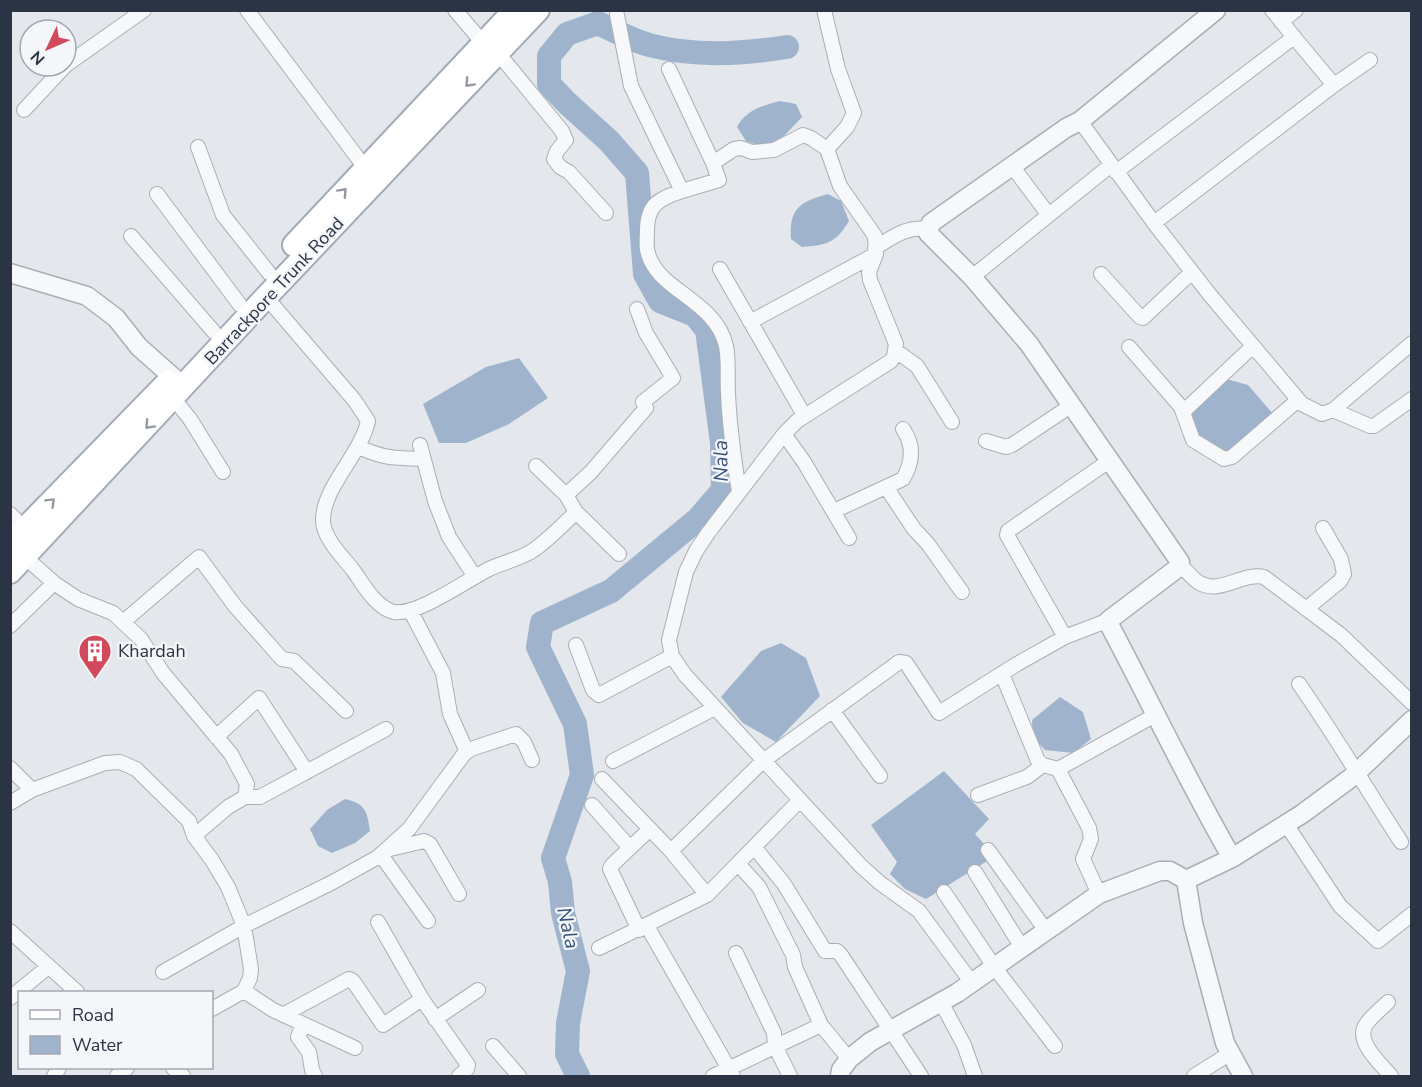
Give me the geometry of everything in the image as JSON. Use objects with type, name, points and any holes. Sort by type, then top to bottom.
[{"type":"main road","name":"Barrackpore Trunk Road","points":[[491,48],[515,10]]},
{"type":"main road","name":"Barrackpore Trunk Road","points":[[177,387],[214,333],[269,273],[370,175],[491,48],[538,10]]},
{"type":"main road","name":"Barrackpore Trunk Road","points":[[16,543],[266,297],[370,175]]},
{"type":"street","points":[[247,10],[370,175]]},
{"type":"street","points":[[455,10],[562,131],[566,140],[554,159],[606,213]]},
{"type":"street","points":[[824,10],[838,69],[854,113],[847,128],[827,149]]},
{"type":"street","points":[[1216,10],[1080,121],[1066,128],[931,223],[928,233],[972,277],[1029,344],[1180,565],[1199,582],[1211,585],[1225,586],[1252,575],[1263,577],[1341,635],[1412,703]]},
{"type":"street","points":[[1272,10],[1334,85]]},
{"type":"street","points":[[1281,22],[1296,10]]},
{"type":"street","points":[[78,57],[140,12]]},
{"type":"street","points":[[618,12],[631,86],[682,191]]},
{"type":"street","points":[[972,277],[1048,214],[1294,37]]},
{"type":"street","points":[[1154,223],[1370,60]]},
{"type":"street","points":[[669,69],[719,180],[663,197],[651,207],[647,219],[647,250],[655,269],[671,285],[696,302],[719,326],[726,347],[732,452],[740,492]]},
{"type":"street","points":[[24,110],[54,78]]},
{"type":"street","points":[[1080,121],[1192,272],[1304,406],[1322,414],[1333,410],[1412,343]]},
{"type":"street","points":[[713,163],[734,149],[741,148],[752,152],[774,150],[803,135],[827,149],[840,186],[874,236],[876,251],[869,272],[870,280],[896,344],[896,351],[891,361],[804,415],[784,434],[696,551],[686,572],[669,640],[672,656],[685,675],[799,801],[870,875],[919,911],[972,983]]},
{"type":"street","points":[[198,147],[223,215],[269,273]]},
{"type":"street","points":[[1011,166],[1048,214]]},
{"type":"street","points":[[157,194],[240,305]]},
{"type":"street","points":[[750,322],[876,251],[911,228],[928,229]]},
{"type":"street","points":[[131,236],[214,333]]},
{"type":"street","points":[[720,269],[804,415]]},
{"type":"street","points":[[1101,274],[1143,318],[1192,272]]},
{"type":"street","points":[[10,273],[87,296],[116,318],[139,347],[177,387],[190,418],[223,472]]},
{"type":"street","points":[[266,297],[355,401],[368,420],[359,447],[337,481],[326,505],[323,520],[329,539],[381,606],[394,612],[410,610],[433,600],[490,569],[533,551],[576,512]]},
{"type":"street","points":[[566,495],[591,472],[646,408],[643,402],[673,378],[646,333],[637,309]]},
{"type":"street","points":[[1183,412],[1253,346]]},
{"type":"street","points":[[1130,347],[1178,404],[1193,440],[1227,459],[1233,457],[1298,400]]},
{"type":"street","points":[[896,351],[917,366],[952,422]]},
{"type":"street","points":[[1333,410],[1374,426],[1411,401]]},
{"type":"street","points":[[986,441],[1006,447],[1012,445],[1072,405]]},
{"type":"street","points":[[834,511],[903,479],[912,449],[911,442],[903,429]]},
{"type":"street","points":[[784,434],[804,462],[849,538]]},
{"type":"street","points":[[359,447],[377,456],[390,458],[422,452],[435,501],[448,537],[475,577]]},
{"type":"street","points":[[1065,637],[1007,534],[1008,531],[1109,461]]},
{"type":"street","points":[[536,466],[566,495],[576,512],[619,554]]},
{"type":"street","points":[[886,487],[914,529],[928,544],[962,592]]},
{"type":"street","points":[[1305,609],[1340,581],[1344,574],[1341,559],[1323,528]]},
{"type":"street","points":[[16,543],[54,584],[78,599],[113,613],[141,639],[164,672],[231,754],[246,784],[245,797]]},
{"type":"street","points":[[123,622],[199,557],[235,606],[282,659],[294,661],[346,711]]},
{"type":"street","points":[[671,851],[763,761],[902,662],[906,663],[939,713],[1065,637],[1109,620],[1180,565]]},
{"type":"street","points":[[10,626],[54,584]]},
{"type":"street","points":[[410,610],[443,673],[450,714],[467,752]]},
{"type":"street","points":[[1109,620],[1200,803],[1232,858]]},
{"type":"street","points":[[576,645],[593,690],[598,695],[672,656]]},
{"type":"street","points":[[1002,675],[1035,755],[1043,765],[1058,769],[1157,714]]},
{"type":"street","points":[[1299,684],[1401,842]]},
{"type":"street","points":[[216,737],[259,698],[307,771]]},
{"type":"street","points":[[613,761],[715,708]]},
{"type":"street","points":[[832,710],[880,776]]},
{"type":"street","points":[[1186,880],[1232,858],[1286,824],[1356,773],[1412,720]]},
{"type":"street","points":[[194,836],[228,807],[245,797],[260,797],[386,729]]},
{"type":"street","points":[[163,972],[244,926],[333,882],[384,852],[419,817],[439,786],[467,752],[516,734],[524,742],[531,760]]},
{"type":"street","points":[[10,803],[32,790],[105,763],[120,762],[136,769],[189,820],[194,836],[228,887],[244,926],[251,969],[244,991],[213,1008]]},
{"type":"street","points":[[978,795],[1027,777],[1043,765]]},
{"type":"street","points":[[10,768],[32,790]]},
{"type":"street","points":[[1058,769],[1089,828],[1090,839],[1083,859],[1099,894]]},
{"type":"street","points":[[602,778],[671,851],[707,895]]},
{"type":"street","points":[[599,948],[707,895],[739,865],[799,801]]},
{"type":"street","points":[[592,805],[630,848]]},
{"type":"street","points":[[1286,824],[1338,903],[1378,942],[1412,914]]},
{"type":"street","points":[[650,829],[612,865],[609,872],[731,1072]]},
{"type":"street","points":[[384,852],[424,841],[430,844],[459,894]]},
{"type":"street","points":[[755,848],[784,884],[821,947],[826,952],[839,952],[921,1077]]},
{"type":"street","points":[[988,850],[1047,932]]},
{"type":"street","points":[[384,852],[428,921]]},
{"type":"street","points":[[739,865],[760,890],[793,954],[795,967],[821,1024],[849,1059]]},
{"type":"street","points":[[840,1077],[841,1070],[849,1059],[890,1029],[972,983],[1099,894],[1160,871],[1170,871],[1186,880]]},
{"type":"street","points":[[975,872],[1023,949]]},
{"type":"street","points":[[1186,880],[1193,923],[1229,1054],[1243,1077]]},
{"type":"street","points":[[944,892],[995,968],[1055,1046]]},
{"type":"street","points":[[378,922],[435,1020],[468,1065],[467,1070],[459,1077]]},
{"type":"street","points":[[10,931],[75,991]]},
{"type":"street","points":[[736,953],[774,1033],[774,1046],[790,1077]]},
{"type":"street","points":[[19,991],[48,967]]},
{"type":"street","points":[[283,1015],[349,979],[353,981],[383,1024],[422,999]]},
{"type":"street","points":[[435,1020],[478,990]]},
{"type":"street","points":[[244,991],[283,1015],[355,1048]]},
{"type":"street","points":[[941,1002],[964,1045],[975,1077]]},
{"type":"street","points":[[1388,1002],[1363,1030],[1367,1046],[1391,1077]]},
{"type":"street","points":[[303,1024],[298,1037],[309,1052],[315,1077]]},
{"type":"street","points":[[713,1077],[731,1072],[774,1046],[821,1024]]},
{"type":"street","points":[[493,1047],[519,1077]]},
{"type":"street","points":[[1194,1077],[1229,1054]]},
{"type":"water","points":[[780,101],[796,104],[802,117],[784,136],[766,148],[746,141],[737,127],[745,116]]},
{"type":"water","points":[[828,194],[841,201],[849,221],[840,234],[830,242],[802,247],[791,239],[794,213],[810,200]]},
{"type":"water","points":[[519,358],[548,398],[509,424],[466,443],[439,443],[423,404],[486,367]]},
{"type":"water","points":[[1226,379],[1248,385],[1274,415],[1225,454],[1198,440],[1190,414]]},
{"type":"water","points":[[781,643],[806,658],[820,696],[776,742],[743,723],[721,697],[761,651]]},
{"type":"water","points":[[1060,697],[1083,712],[1091,739],[1073,753],[1045,750],[1033,737],[1032,720]]},
{"type":"water","points":[[944,771],[989,819],[975,834],[995,856],[926,899],[905,889],[890,874],[897,862],[871,825]]},
{"type":"water","points":[[345,799],[357,803],[364,809],[370,831],[355,843],[332,853],[318,846],[310,829],[327,810]]},
{"type":"waterway","name":"Nala","points":[[578,1076],[567,1054],[568,1023],[578,971],[563,913],[560,882],[553,858],[582,775],[575,724],[538,647],[542,623],[611,591],[698,519],[723,490],[722,443],[707,330],[695,315],[660,301],[645,274],[637,173],[609,141],[549,84],[549,56],[567,34],[598,23],[643,43],[666,49],[701,53],[735,53],[787,47]]},
{"type":"place","name":"Khardah","points":[[95,680]]}]
